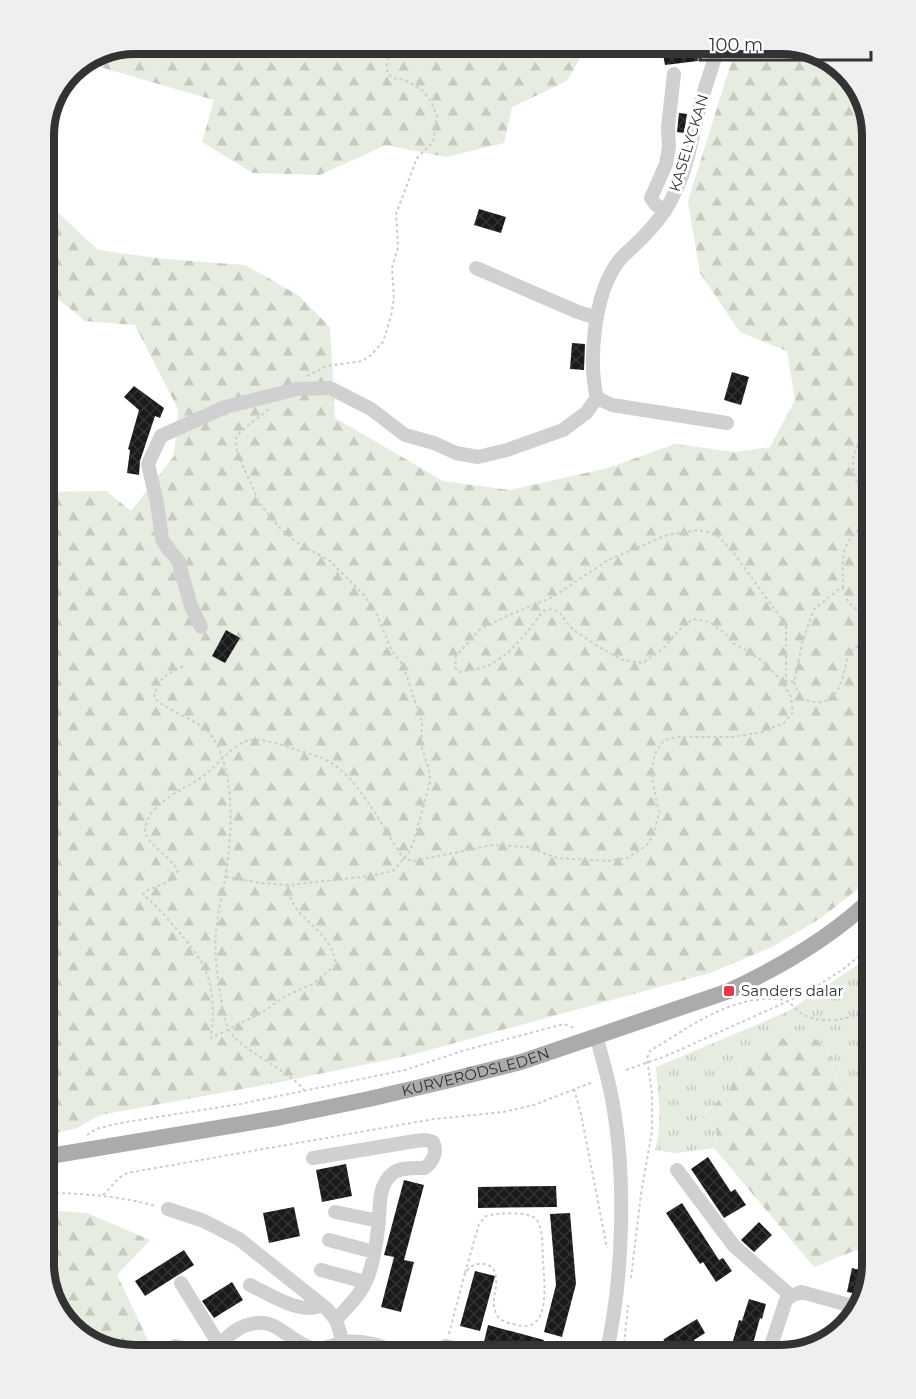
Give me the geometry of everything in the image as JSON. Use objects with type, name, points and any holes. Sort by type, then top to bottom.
[{"type":"main road","name":"KURVERÖDSLEDEN","points":[[54,1155],[196,1132],[369,1099],[521,1062],[709,1000],[760,977],[811,946],[862,908]]},
{"type":"street","name":"KASELYCKAN","points":[[597,398],[593,382],[597,318],[607,284],[618,262],[665,211],[674,196],[686,162],[700,104],[716,54]]},
{"type":"street","points":[[665,211],[651,198],[666,164],[674,74]]},
{"type":"street","points":[[476,268],[597,318]]},
{"type":"street","points":[[201,627],[191,606],[178,560],[162,539],[158,503],[148,464],[161,436],[225,407],[297,389],[330,388],[371,409],[405,435],[434,443],[456,453],[478,457],[507,450],[563,430],[586,413],[597,398],[612,405],[726,423]]},
{"type":"street","points":[[596,1036],[610,1090],[619,1160],[620,1258],[608,1345]]},
{"type":"street","points":[[313,1158],[426,1140],[433,1142],[435,1153],[425,1168],[398,1170],[388,1179],[380,1199],[374,1252],[365,1282],[360,1294],[336,1320]]},
{"type":"street","points":[[677,1170],[734,1246],[791,1296]]},
{"type":"street","points":[[168,1209],[204,1221],[239,1239],[322,1305],[336,1320],[343,1342]]},
{"type":"street","points":[[335,1212],[379,1221]]},
{"type":"street","points":[[329,1240],[374,1252]]},
{"type":"street","points":[[321,1270],[365,1282]]},
{"type":"street","points":[[181,1283],[212,1345]]},
{"type":"street","points":[[250,1286],[303,1308],[314,1309],[322,1305]]},
{"type":"street","points":[[772,1345],[786,1300],[791,1296],[801,1292],[851,1305]]},
{"type":"street","points":[[221,1345],[228,1336],[238,1330],[250,1324],[262,1323],[279,1328],[307,1345]]},
{"type":"street","points":[[333,1345],[365,1341],[379,1345]]},
{"type":"path","points":[[304,376],[327,366],[363,361],[383,342],[391,316],[394,298],[393,268],[398,247],[396,214],[417,158],[433,142],[436,117],[431,100],[422,90],[405,80],[393,78],[387,73],[386,60],[390,54]]},
{"type":"path","points":[[226,877],[261,884],[288,885],[370,876],[393,871],[413,844],[430,782],[429,769],[421,746],[422,722],[403,665],[392,651],[377,615],[364,596],[330,561],[296,542],[260,504],[237,453],[236,438],[241,431],[285,392]]},
{"type":"path","points":[[862,439],[857,447],[852,468],[862,495]]},
{"type":"path","points":[[862,527],[849,540],[843,555],[843,586],[850,605],[862,611]]},
{"type":"path","points":[[288,885],[289,896],[299,912],[328,939],[334,952],[336,965],[311,985],[285,996],[263,1012],[211,1038],[213,1020],[205,968],[153,902],[143,894],[168,882],[178,871],[166,855],[149,842],[145,830],[150,816],[161,803],[208,775],[237,746],[250,740],[275,743],[308,753],[333,764],[351,779],[404,859],[414,861],[492,846],[527,847],[557,858],[608,861],[627,858],[646,846],[654,834],[659,812],[652,770],[655,753],[664,740],[677,737],[734,737],[762,732],[784,723],[793,712],[792,697],[781,680],[763,662],[734,644],[725,633],[710,622],[693,619],[679,630],[665,647],[644,663],[623,660],[572,629],[560,613],[553,609],[543,610],[530,628],[502,657],[483,668],[460,672],[455,668],[456,656],[479,630],[553,597],[608,560],[667,535],[697,530],[716,534],[733,552],[755,585],[773,604],[786,624],[788,643],[786,681],[794,682]]},
{"type":"path","points":[[843,586],[814,609],[803,640],[794,682],[801,699],[821,702],[833,697],[844,675],[848,653],[857,649],[862,642]]},
{"type":"path","points":[[183,666],[167,674],[156,684],[154,698],[201,727],[213,738],[223,759],[227,776],[229,801],[226,877],[215,934],[216,964],[224,1016],[229,1030],[237,1040],[297,1081],[305,1091]]},
{"type":"path","points":[[626,1070],[649,1063],[789,1002],[819,986],[862,954]]},
{"type":"path","points":[[630,1287],[641,1194],[652,1131],[652,1094],[647,1058],[650,1051],[713,1013],[741,1003],[777,999],[789,1002],[804,1014],[826,1021],[859,1014],[862,1011]]},
{"type":"path","points":[[77,1150],[83,1138],[96,1129],[305,1091],[405,1070],[462,1051],[564,1024],[596,1036]]},
{"type":"path","points":[[103,1195],[119,1178],[128,1173],[434,1119],[503,1112],[534,1105],[593,1082]]},
{"type":"path","points":[[574,1089],[581,1114],[608,1256]]},
{"type":"path","points":[[54,1193],[127,1198],[168,1209]]},
{"type":"path","points":[[447,1345],[465,1273],[478,1224],[486,1216],[527,1214],[536,1219],[541,1230],[546,1294],[535,1324],[525,1327],[504,1322],[495,1314],[493,1301],[497,1276],[492,1267],[486,1264],[474,1264],[465,1273]]},
{"type":"path","points":[[624,1345],[629,1299]]},
{"type":"green space","points":[[135,54],[582,54],[567,81],[512,107],[504,143],[446,157],[386,145],[320,175],[253,173],[202,142],[214,100],[94,65],[104,60]]},
{"type":"green space","points":[[734,54],[786,54],[807,58],[834,74],[854,99],[862,135],[862,886],[821,918],[772,947],[710,973],[411,1055],[100,1115],[77,1128],[54,1134],[54,492],[106,491],[131,511],[174,456],[178,409],[135,325],[85,321],[54,296],[54,209],[98,250],[164,259],[245,265],[298,295],[330,327],[335,418],[443,481],[510,490],[608,468],[675,444],[735,452],[770,447],[795,400],[787,351],[740,332],[700,273],[688,201]]},
{"type":"green space","points":[[862,962],[862,1103],[840,1088],[827,1047],[742,1064],[728,1091],[702,1115],[717,1130],[714,1148],[676,1153],[655,1150],[659,1119],[656,1067],[787,1012]]},
{"type":"green space","points":[[806,1033],[827,1047],[840,1088],[862,1103],[862,1251],[856,1250],[814,1267],[714,1148],[717,1130],[702,1116],[728,1091],[742,1064],[767,1042]]},
{"type":"green space","points":[[54,1211],[87,1213],[150,1240],[117,1275],[150,1345],[130,1345],[99,1337],[82,1325],[68,1309],[62,1300],[55,1275]]},
{"type":"building","points":[[663,54],[697,54],[698,61],[665,65]]},
{"type":"building","points":[[679,113],[687,114],[684,133],[677,132]]},
{"type":"building","points":[[479,209],[506,217],[501,233],[474,225]]},
{"type":"building","points":[[572,343],[585,344],[584,370],[570,369]]},
{"type":"building","points":[[732,372],[749,377],[741,405],[724,400]]},
{"type":"building","points":[[134,386],[164,408],[160,418],[155,416],[140,461],[139,475],[127,473],[130,450],[128,449],[139,410],[124,397]]},
{"type":"building","points":[[226,630],[240,638],[225,663],[212,656]]},
{"type":"building","points":[[708,1157],[731,1192],[735,1189],[746,1205],[724,1218],[691,1169]]},
{"type":"building","points":[[346,1164],[352,1196],[322,1202],[316,1170]]},
{"type":"building","points":[[404,1180],[424,1185],[404,1260],[414,1262],[401,1312],[381,1307],[394,1257],[384,1255]]},
{"type":"building","points":[[556,1186],[557,1207],[478,1208],[478,1187]]},
{"type":"building","points":[[682,1203],[719,1260],[723,1258],[732,1271],[716,1282],[703,1262],[700,1264],[666,1213]]},
{"type":"building","points":[[294,1207],[300,1236],[269,1243],[263,1213]]},
{"type":"building","points":[[570,1213],[576,1284],[562,1337],[544,1332],[556,1285],[550,1214]]},
{"type":"building","points":[[759,1222],[772,1235],[754,1252],[741,1240]]},
{"type":"building","points":[[184,1250],[194,1265],[145,1296],[135,1281]]},
{"type":"building","points":[[852,1268],[861,1270],[856,1294],[847,1292]]},
{"type":"building","points":[[475,1271],[495,1276],[480,1331],[460,1326]]},
{"type":"building","points":[[232,1282],[243,1300],[214,1318],[202,1301]]},
{"type":"building","points":[[749,1299],[766,1304],[753,1345],[732,1345],[739,1320],[742,1321]]},
{"type":"building","points":[[697,1319],[705,1333],[694,1340],[696,1345],[662,1345],[664,1339]]},
{"type":"building","points":[[488,1325],[544,1340],[543,1345],[483,1345]]},
{"type":"place","name":"Sanders dalar","points":[[729,991]]}]
